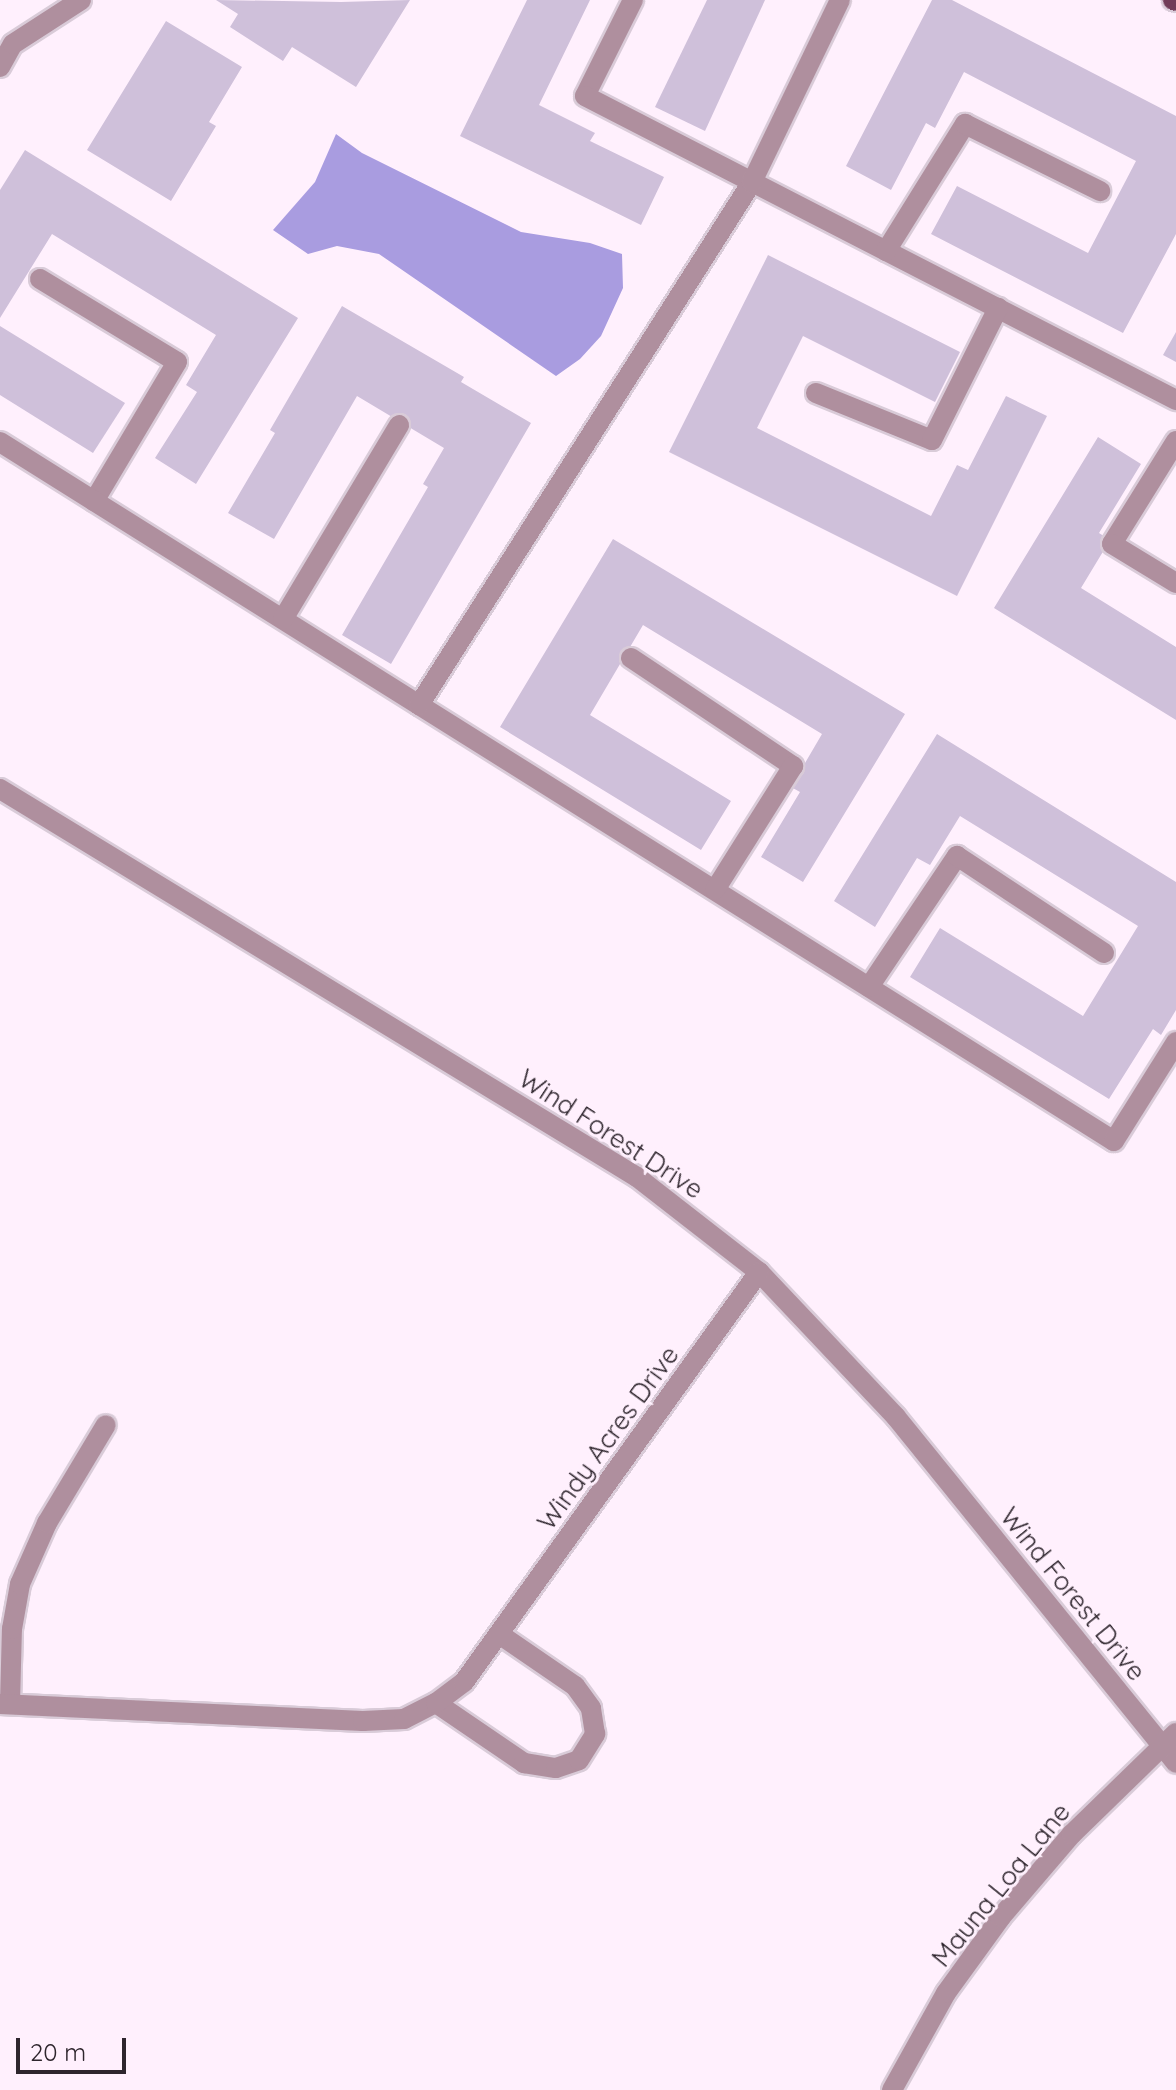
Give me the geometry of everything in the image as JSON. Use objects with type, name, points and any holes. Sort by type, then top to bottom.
[{"type":"street","points":[[0,67],[7,40],[81,0]]},
{"type":"street","points":[[633,0],[585,96],[1176,400]]},
{"type":"street","points":[[419,705],[752,182],[840,0]]},
{"type":"street","points":[[886,251],[965,124],[1100,191]]},
{"type":"street","points":[[40,279],[177,362],[94,501]]},
{"type":"street","points":[[816,393],[932,440],[998,308]]},
{"type":"street","points":[[283,619],[399,425]]},
{"type":"street","points":[[1176,441],[1112,544],[1176,583]]},
{"type":"street","points":[[0,442],[1114,1141],[1176,1042]]},
{"type":"street","points":[[631,658],[793,766],[715,890]]},
{"type":"street","name":"Wind Forest Drive","points":[[0,789],[637,1177],[759,1272],[896,1417],[1169,1739],[1176,1763]]},
{"type":"street","points":[[869,987],[957,856],[1104,953]]},
{"type":"street","name":"Windy Acres Drive","points":[[5,1703],[363,1721],[404,1719],[436,1703],[464,1682],[759,1272]]},
{"type":"street","points":[[5,1703],[20,1584],[47,1523],[106,1425]]},
{"type":"street","points":[[436,1703],[524,1763],[556,1768],[579,1760],[595,1734],[591,1708],[575,1686],[499,1634]]},
{"type":"street","name":"Mauna Loa Lane","points":[[892,2090],[946,1993],[1001,1917],[1072,1834],[1169,1739]]},
{"type":"shaded area","points":[[336,134],[362,153],[521,232],[590,243],[622,254],[623,288],[601,336],[580,359],[556,376],[379,254],[337,246],[308,254],[273,230],[315,182]]},
{"type":"building","points":[[216,0],[410,0],[356,87],[292,47],[283,61],[230,27],[238,14]]},
{"type":"building","points":[[527,0],[590,0],[539,105],[595,133],[590,141],[664,177],[641,225],[460,136]]},
{"type":"building","points":[[707,0],[765,0],[705,131],[655,107]]},
{"type":"building","points":[[932,0],[952,0],[1176,116],[1176,234],[1123,333],[931,234],[957,186],[1088,253],[1136,161],[964,72],[935,128],[926,123],[891,190],[846,166]]},
{"type":"building","points":[[166,21],[242,67],[209,122],[216,126],[171,201],[87,150]]},
{"type":"building","points":[[25,150],[298,318],[196,484],[155,458],[197,392],[186,385],[216,335],[52,234],[0,318],[0,190]]},
{"type":"building","points":[[768,255],[960,352],[935,402],[803,336],[757,428],[931,516],[957,465],[968,470],[1006,396],[1047,416],[957,596],[669,452]]},
{"type":"building","points":[[342,306],[464,377],[461,382],[531,423],[391,664],[342,635],[428,487],[423,484],[444,448],[357,396],[274,539],[228,513],[275,433],[270,430]]},
{"type":"building","points":[[0,326],[125,403],[93,453],[0,395]]},
{"type":"building","points":[[1176,332],[1176,362],[1163,355]]},
{"type":"building","points":[[1098,437],[1141,464],[1099,533],[1110,540],[1081,588],[1176,647],[1176,720],[994,608]]},
{"type":"building","points":[[613,539],[905,714],[803,882],[761,857],[800,792],[791,787],[822,734],[643,625],[590,715],[731,801],[701,850],[500,727]]},
{"type":"building","points":[[937,734],[1176,882],[1176,1010],[1161,1035],[1153,1029],[1109,1099],[910,977],[940,928],[1083,1016],[1138,926],[960,816],[930,865],[917,858],[875,927],[834,901]]}]
